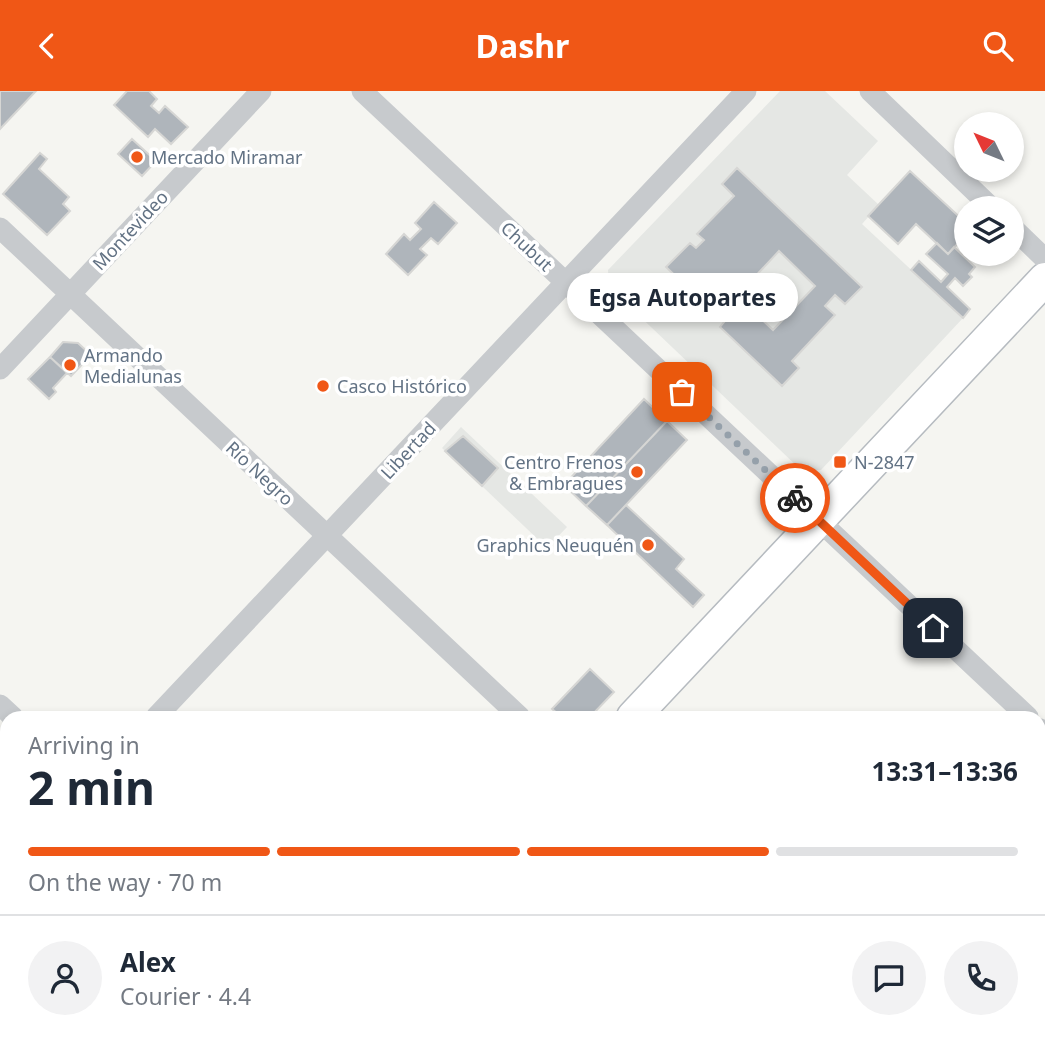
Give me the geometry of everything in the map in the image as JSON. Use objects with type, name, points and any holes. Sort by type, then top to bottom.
[{"type":"street","name":"Montevideo","points":[[0,369],[261,91]]},
{"type":"street","name":"Chubut","points":[[362,91],[1022,711]]},
{"type":"street","name":"Libertad","points":[[162,711],[746,91]]},
{"type":"street","points":[[870,91],[979,196]]},
{"type":"street","name":"Río Negro","points":[[0,228],[514,711]]},
{"type":"street","points":[[1024,239],[1045,259]]},
{"type":"street","points":[[639,711],[1045,279]]},
{"type":"shaded area","points":[[780,91],[825,91],[878,141],[847,175],[879,205],[862,224],[963,318],[821,470],[802,471],[609,287],[608,270]]},
{"type":"shaded area","points":[[461,427],[567,527],[547,548],[442,448]]},
{"type":"building","points":[[0,91],[36,91],[0,129]]},
{"type":"building","points":[[127,91],[149,91],[157,99],[151,106],[159,113],[165,106],[188,127],[171,144],[155,129],[148,137],[114,105]]},
{"type":"building","name":"Mercado Miramar","points":[[132,139],[156,161],[142,176],[118,154]]},
{"type":"building","points":[[40,153],[47,159],[39,169],[69,197],[63,204],[70,211],[47,235],[3,194]]},
{"type":"building","points":[[737,168],[862,287],[845,304],[835,295],[825,306],[835,315],[792,361],[799,368],[782,386],[720,327],[724,322],[666,267],[690,243],[696,248],[704,240],[697,234],[734,196],[722,184]],"holes":[[[779,251],[815,286],[773,330],[737,296]]]},
{"type":"building","points":[[910,171],[954,212],[954,248],[948,254],[916,224],[898,244],[868,216]]},
{"type":"building","points":[[434,202],[457,223],[438,244],[431,238],[420,249],[427,255],[408,275],[386,254],[404,234],[410,240],[421,229],[415,223]]},
{"type":"building","points":[[937,243],[948,254],[954,247],[954,266],[975,267],[969,274],[972,277],[963,286],[955,278],[947,287],[970,309],[963,318],[911,270],[919,261],[941,282],[948,274],[926,254]]},
{"type":"building","name":"Armando Medialunas","points":[[63,342],[78,343],[91,355],[71,376],[50,357]]},
{"type":"building","points":[[50,357],[67,373],[53,388],[56,392],[49,399],[28,379]]},
{"type":"building","points":[[644,399],[667,421],[586,506],[564,485]]},
{"type":"building","name":"Centro Frenos & Embragues","points":[[667,421],[687,440],[607,525],[586,506]]},
{"type":"building","points":[[463,436],[498,468],[482,486],[445,451]]},
{"type":"building","name":"Graphics Neuquén","points":[[626,505],[684,559],[676,569],[704,595],[693,607],[607,525]]},
{"type":"building","points":[[590,669],[614,692],[596,711],[552,709]]},
{"type":"way so far","points":[[682,392],[795,498]]},
{"type":"place","name":"Mercado Miramar","points":[[137,157]]},
{"type":"place","name":"Armando Medialunas","points":[[70,365]]},
{"type":"place","name":"Casco Histórico","points":[[323,386]]},
{"type":"place","name":"Egsa Autopartes","points":[[682,392]]},
{"type":"place","name":"N-2847","points":[[840,462]]},
{"type":"place","name":"Centro Frenos & Embragues","points":[[637,472]]},
{"type":"place","name":"Graphics Neuquén","points":[[648,545]]},
{"type":"route","points":[[795,498],[933,628]]}]
